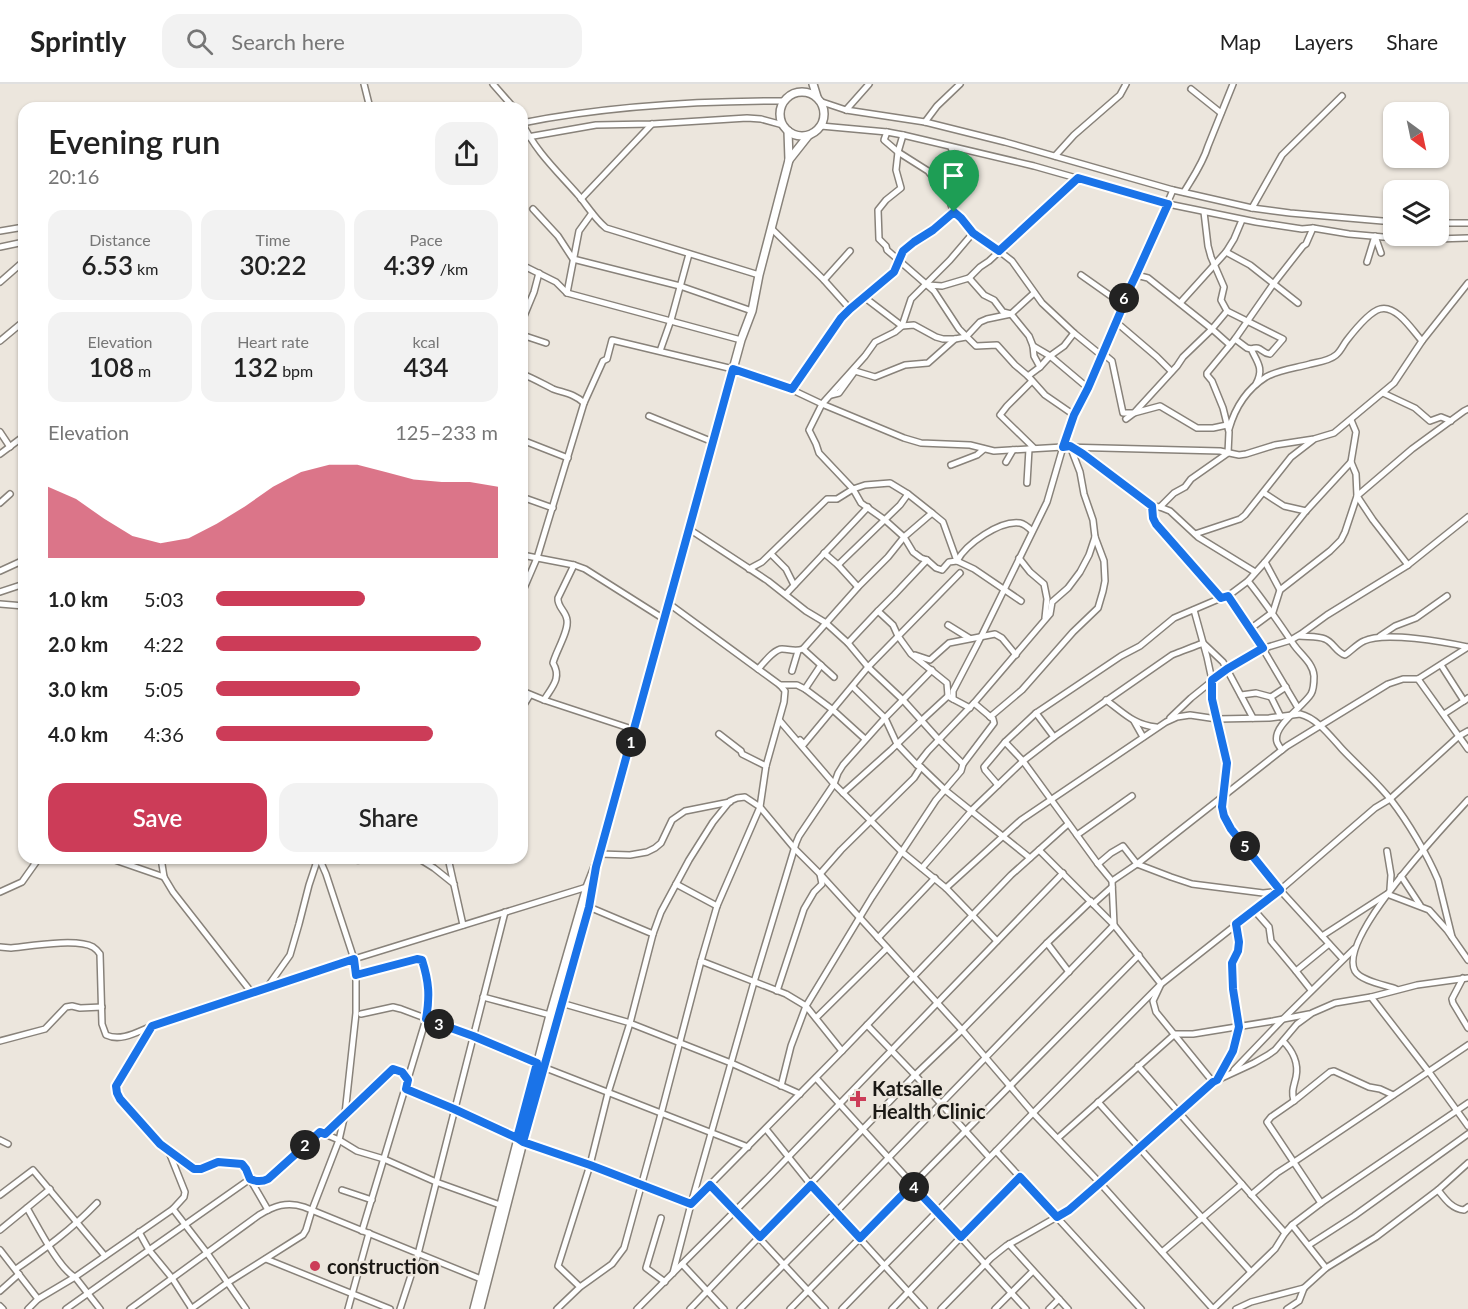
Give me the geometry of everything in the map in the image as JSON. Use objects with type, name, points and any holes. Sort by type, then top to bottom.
[{"type":"main road","points":[[799,91],[806,84]]},
{"type":"main road","points":[[789,160],[808,136],[822,126],[825,118],[825,110],[813,84]]},
{"type":"main road","points":[[480,1309],[540,1065],[550,1015],[587,887],[600,854],[741,340],[752,311],[789,160],[785,128],[780,113],[783,101],[790,94],[799,91],[809,92],[820,99]]},
{"type":"main road","points":[[785,128],[798,136],[808,136]]},
{"type":"main road","points":[[540,1065],[589,907],[596,867]]},
{"type":"main road","points":[[474,1309],[500,1205],[520,1140]]},
{"type":"street","points":[[364,84],[368,102]]},
{"type":"street","points":[[493,84],[509,102]]},
{"type":"street","points":[[846,110],[868,84]]},
{"type":"street","points":[[925,123],[937,106],[960,84]]},
{"type":"street","points":[[1055,156],[1074,135],[1120,95],[1126,84]]},
{"type":"street","points":[[1184,192],[1206,155],[1233,84]]},
{"type":"street","points":[[1191,89],[1221,113]]},
{"type":"street","points":[[1252,208],[1282,154],[1342,96]]},
{"type":"street","points":[[820,99],[846,110],[925,123],[1055,156],[1173,190],[1252,208],[1383,221]]},
{"type":"street","points":[[528,122],[586,112],[646,106],[783,101]]},
{"type":"street","points":[[528,136],[596,125],[747,118],[761,119],[785,128]]},
{"type":"street","points":[[581,199],[652,124]]},
{"type":"street","points":[[822,126],[903,135],[1034,166],[1168,204],[1242,220],[1375,237],[1468,238]]},
{"type":"street","points":[[887,132],[884,140],[928,171],[952,202],[954,212],[973,233],[1011,261],[1042,303],[1074,333],[1101,355],[1113,361],[1123,414],[1160,406],[1197,428],[1214,428],[1227,424]]},
{"type":"street","points":[[903,135],[896,170],[901,188],[878,210],[879,239],[887,250],[933,291],[959,329],[976,346],[997,345],[1045,395],[1074,415]]},
{"type":"street","points":[[528,140],[606,228],[759,276]]},
{"type":"street","points":[[951,147],[963,188],[952,202]]},
{"type":"street","points":[[924,284],[942,286],[969,278],[1078,178]]},
{"type":"street","points":[[843,793],[922,720],[951,697],[1050,493],[1074,415],[1088,388],[1173,190]]},
{"type":"street","points":[[533,209],[558,236],[573,259],[680,286],[752,311]]},
{"type":"street","points":[[792,389],[841,318],[894,272],[903,251],[954,212]]},
{"type":"street","points":[[1204,212],[1208,246],[1224,287],[1221,300],[1227,312],[1283,339],[1270,354],[1256,347],[1251,350]]},
{"type":"street","points":[[567,293],[579,231],[592,213]]},
{"type":"street","points":[[1180,303],[1226,252],[1242,220]]},
{"type":"street","points":[[1449,224],[1468,223]]},
{"type":"street","points":[[0,231],[18,228]]},
{"type":"street","points":[[1228,453],[1227,424],[1220,400],[1207,373],[1306,244],[1313,228]]},
{"type":"street","points":[[772,229],[850,309]]},
{"type":"street","points":[[973,233],[911,299],[902,326],[875,342],[822,404],[809,430],[819,453],[853,489],[861,503],[904,537],[913,552],[942,570],[949,562],[957,561],[974,569],[1021,601]]},
{"type":"street","points":[[1375,237],[1381,253]]},
{"type":"street","points":[[1367,262],[1375,237]]},
{"type":"street","points":[[0,247],[18,243]]},
{"type":"street","points":[[824,280],[850,251]]},
{"type":"street","points":[[1226,252],[1250,265],[1298,303]]},
{"type":"street","points":[[660,351],[689,254]]},
{"type":"street","points":[[0,282],[18,266]]},
{"type":"street","points":[[528,268],[556,282],[567,293],[741,340]]},
{"type":"street","points":[[528,306],[539,273]]},
{"type":"street","points":[[1081,275],[1102,292],[1116,300],[1124,300]]},
{"type":"street","points":[[1136,275],[1148,278],[1230,345]]},
{"type":"street","points":[[969,278],[984,295],[994,300],[1003,312],[1011,314],[1029,336],[1034,356],[1040,366]]},
{"type":"street","points":[[528,579],[553,508],[584,403],[603,361],[607,358],[612,340],[733,369],[792,389],[822,404],[921,443],[970,446],[994,451],[1066,446],[1220,451],[1239,455],[1334,433],[1394,383],[1422,341],[1468,283]]},
{"type":"street","points":[[864,297],[902,326],[914,325],[936,337],[955,339],[966,336],[980,322],[1011,314],[1034,292]]},
{"type":"street","points":[[1228,432],[1235,410],[1241,401],[1268,376],[1334,357],[1369,315],[1380,309],[1394,311],[1402,317],[1422,341]]},
{"type":"street","points":[[1126,419],[1227,312]]},
{"type":"street","points":[[1116,322],[1171,372]]},
{"type":"street","points":[[0,341],[18,326]]},
{"type":"street","points":[[1032,449],[1000,415],[1040,366],[1064,346],[1074,333]]},
{"type":"street","points":[[528,337],[546,343]]},
{"type":"street","points":[[830,395],[839,393],[855,371],[875,377],[905,365],[928,363],[955,339]]},
{"type":"street","points":[[1235,339],[1251,350],[1260,365],[1261,372],[1254,388]]},
{"type":"street","points":[[1033,346],[1050,356],[1088,388]]},
{"type":"street","points":[[528,377],[578,397],[584,403]]},
{"type":"street","points":[[1383,393],[1415,408],[1430,421],[1441,417],[1451,421]]},
{"type":"street","points":[[1357,496],[1412,449],[1468,409]]},
{"type":"street","points":[[649,416],[713,442]]},
{"type":"street","points":[[1250,629],[1273,612],[1280,590],[1330,551],[1341,540],[1345,532],[1357,496],[1356,474],[1351,462],[1356,432],[1351,420]]},
{"type":"street","points":[[0,432],[10,447]]},
{"type":"street","points":[[1195,534],[1240,519],[1249,512],[1291,458],[1314,439]]},
{"type":"street","points":[[0,454],[18,441]]},
{"type":"street","points":[[528,442],[568,458]]},
{"type":"street","points":[[1220,451],[1228,442]]},
{"type":"street","points":[[1066,446],[1083,454],[1152,506],[1170,510],[1195,534],[1255,572]]},
{"type":"street","points":[[990,717],[1022,690],[1073,632],[1098,608],[1105,581],[1104,561],[1095,537],[1093,520],[1084,494],[1083,480],[1066,446]]},
{"type":"street","points":[[1027,483],[1032,449]]},
{"type":"street","points":[[951,465],[984,450]]},
{"type":"street","points":[[1006,462],[1012,450]]},
{"type":"street","points":[[1160,507],[1174,493],[1185,487],[1191,479],[1228,453]]},
{"type":"street","points":[[998,785],[984,766],[1005,742],[1036,713],[1121,656],[1140,646],[1173,618],[1228,596],[1248,581],[1306,511],[1351,462]]},
{"type":"street","points":[[749,569],[757,566],[771,554],[827,499],[837,499],[865,485],[890,483],[908,494],[943,522],[957,561]]},
{"type":"street","points":[[1264,493],[1284,506],[1306,511]]},
{"type":"street","points":[[0,503],[10,494]]},
{"type":"street","points":[[838,566],[900,505],[908,494]]},
{"type":"street","points":[[1357,496],[1408,565]]},
{"type":"street","points":[[528,499],[553,508]]},
{"type":"street","points":[[1152,506],[1156,524],[1221,598]]},
{"type":"street","points":[[786,594],[868,507]]},
{"type":"street","points":[[792,671],[801,650],[904,537],[932,513]]},
{"type":"street","points":[[1166,722],[1227,669],[1263,648],[1291,640],[1408,565],[1468,517]]},
{"type":"street","points":[[957,561],[963,551],[993,529],[1020,523],[1032,531]]},
{"type":"street","points":[[689,529],[826,623],[848,643],[868,667],[903,700],[963,764]]},
{"type":"street","points":[[820,874],[914,778],[919,766],[939,740],[974,703],[1050,614],[1052,602],[1068,588],[1080,572],[1095,537]]},
{"type":"street","points":[[824,553],[858,587]]},
{"type":"street","points":[[771,554],[786,569],[794,585]]},
{"type":"street","points":[[528,556],[585,569],[664,619]]},
{"type":"street","points":[[1019,558],[1044,584],[1047,599],[1045,620]]},
{"type":"street","points":[[848,643],[927,560]]},
{"type":"street","points":[[1265,562],[1280,590]]},
{"type":"street","points":[[0,571],[18,563]]},
{"type":"street","points":[[544,700],[557,677],[556,666],[553,663],[568,625],[567,616],[557,603],[558,598],[574,565]]},
{"type":"street","points":[[791,734],[804,744],[868,667],[960,573]]},
{"type":"street","points":[[1248,581],[1273,612],[1314,673],[1311,693],[1280,727],[1276,737],[1282,750]]},
{"type":"street","points":[[0,592],[18,586]]},
{"type":"street","points":[[1228,596],[1263,648],[1298,708]]},
{"type":"street","points":[[1297,636],[1324,638],[1339,653],[1345,655],[1365,641],[1416,618],[1447,596]]},
{"type":"street","points":[[668,603],[785,691]]},
{"type":"street","points":[[0,604],[18,606]]},
{"type":"street","points":[[1194,610],[1212,680],[1211,693],[1227,763],[1222,807],[1224,816],[1231,829],[1280,890],[1342,959]]},
{"type":"street","points":[[878,611],[893,625],[897,636],[911,654],[947,682],[951,697],[969,708]]},
{"type":"street","points":[[948,625],[978,644]]},
{"type":"street","points":[[911,654],[930,660],[949,643],[995,634],[1002,638],[1016,655]]},
{"type":"street","points":[[1378,637],[1450,643],[1468,647]]},
{"type":"street","points":[[1203,643],[1223,662],[1253,718]]},
{"type":"street","points":[[922,868],[998,785],[1054,736],[1172,655],[1203,643]]},
{"type":"street","points":[[690,1309],[915,1075],[1047,943],[1112,884],[1282,750],[1397,680],[1419,679],[1468,647]]},
{"type":"street","points":[[758,669],[778,650],[801,650],[834,677]]},
{"type":"street","points":[[805,688],[821,665]]},
{"type":"street","points":[[1441,665],[1466,700],[1444,714]]},
{"type":"street","points":[[673,1273],[754,982],[799,836],[834,784],[843,765],[932,670]]},
{"type":"street","points":[[1419,679],[1468,749]]},
{"type":"street","points":[[780,685],[797,685],[805,688],[865,739]]},
{"type":"street","points":[[557,1309],[622,1252],[717,906],[760,807],[766,766],[780,721],[785,691],[789,685]]},
{"type":"street","points":[[853,687],[885,718],[897,744],[919,766],[945,790],[1030,858]]},
{"type":"street","points":[[1271,697],[1286,687]]},
{"type":"street","points":[[1241,695],[1256,693],[1271,697],[1281,717]]},
{"type":"street","points":[[528,698],[530,695],[635,730]]},
{"type":"street","points":[[1106,700],[1134,722],[1158,727]]},
{"type":"street","points":[[781,1086],[791,1046],[806,1006],[859,918],[936,800],[961,771],[963,764],[994,723],[974,703]]},
{"type":"street","points":[[1036,713],[1054,736]]},
{"type":"street","points":[[946,888],[1021,820],[1166,722],[1190,715],[1218,719],[1305,715],[1320,725],[1390,799],[1423,849],[1438,880],[1452,937]]},
{"type":"street","points":[[780,721],[834,784],[903,852],[946,888],[997,941]]},
{"type":"street","points":[[1134,722],[1143,737]]},
{"type":"street","points":[[842,1309],[1161,984],[1280,890],[1375,808],[1390,799],[1468,730]]},
{"type":"street","points":[[719,734],[742,754],[766,766]]},
{"type":"street","points":[[740,1309],[1114,925],[1112,884],[1051,798],[1023,761],[1005,742]]},
{"type":"street","points":[[1077,835],[1132,796]]},
{"type":"street","points":[[600,854],[630,855],[647,852],[661,843],[672,820],[684,811],[745,797],[760,807],[795,849],[938,1003],[1033,1113],[1100,1183],[1213,1309],[1275,1249],[1292,1225],[1468,1103]]},
{"type":"street","points":[[1230,1074],[1355,947],[1388,892],[1423,849],[1468,800]]},
{"type":"street","points":[[580,1287],[558,1266],[590,1165],[653,934],[661,912],[689,860],[713,822],[730,801]]},
{"type":"street","points":[[691,1204],[766,1130],[1011,874],[1068,824]]},
{"type":"street","points":[[1098,864],[1123,846],[1137,864],[1192,884],[1263,893],[1280,890]]},
{"type":"street","points":[[1039,850],[1114,925],[1161,984]]},
{"type":"street","points":[[1322,936],[1388,892],[1391,875],[1387,851]]},
{"type":"street","points":[[0,892],[22,882],[35,864]]},
{"type":"street","points":[[126,864],[164,877]]},
{"type":"street","points":[[160,864],[164,877],[173,892],[252,993]]},
{"type":"street","points":[[266,989],[290,955],[317,864]]},
{"type":"street","points":[[139,1232],[149,1250],[172,1278],[192,1309],[227,1283],[303,1235],[306,1230],[339,1140],[345,1114],[354,1038],[356,975],[354,959],[322,864]]},
{"type":"street","points":[[428,864],[455,885]]},
{"type":"street","points":[[450,864],[463,925]]},
{"type":"street","points":[[637,1309],[840,1104],[1063,873]]},
{"type":"street","points":[[777,991],[804,909],[814,892],[822,884],[820,874]]},
{"type":"street","points":[[1401,876],[1420,906]]},
{"type":"street","points":[[878,938],[935,878]]},
{"type":"street","points":[[676,884],[717,906]]},
{"type":"street","points":[[0,947],[78,943],[92,946],[100,954],[102,1024],[106,1035],[114,1039],[354,959],[587,887]]},
{"type":"street","points":[[1388,892],[1429,910],[1468,960]]},
{"type":"street","points":[[589,907],[653,934]]},
{"type":"street","points":[[1254,910],[1269,927],[1271,941],[1311,990]]},
{"type":"street","points":[[400,1309],[418,1254],[505,912]]},
{"type":"street","points":[[1215,1081],[1233,1051],[1239,1027],[1233,989],[1232,963],[1238,951],[1239,942],[1236,924]]},
{"type":"street","points":[[1047,943],[1069,972]]},
{"type":"street","points":[[1296,971],[1329,944]]},
{"type":"street","points":[[1355,947],[1352,962],[1359,977],[1396,989]]},
{"type":"street","points":[[816,1018],[887,948]]},
{"type":"street","points":[[790,1309],[1139,955]]},
{"type":"street","points":[[348,1309],[372,1200],[426,1019],[429,1000],[429,988],[422,960],[417,959],[356,975]]},
{"type":"street","points":[[701,961],[777,991],[806,1006],[842,1051]]},
{"type":"street","points":[[1058,1138],[1175,1034],[1192,1034],[1282,1020],[1312,1013],[1335,1003],[1371,997],[1396,989],[1467,978]]},
{"type":"street","points":[[1467,978],[1452,999],[1468,1028]]},
{"type":"street","points":[[1161,984],[1153,1001],[1156,1012],[1215,1081]]},
{"type":"street","points":[[483,997],[550,1015]]},
{"type":"street","points":[[1371,997],[1468,1126]]},
{"type":"street","points":[[561,1003],[630,1023],[680,1042],[800,1094]]},
{"type":"street","points":[[0,1041],[45,1029],[66,1007],[102,1007]]},
{"type":"street","points":[[361,1014],[393,1008],[401,1009],[748,1147]]},
{"type":"street","points":[[941,1309],[985,1264],[1009,1244],[1069,1210],[1215,1081],[1268,1055],[1312,1013]]},
{"type":"street","points":[[867,1025],[989,1157]]},
{"type":"street","points":[[152,1026],[116,1086],[120,1099],[156,1140],[194,1169],[201,1169],[218,1162],[242,1164],[268,1210]]},
{"type":"street","points":[[1283,1041],[1296,1062],[1297,1070],[1292,1089],[1294,1101]]},
{"type":"street","points":[[1251,1195],[1294,1162],[1468,1045]]},
{"type":"street","points":[[1138,1066],[1285,1233]]},
{"type":"street","points":[[325,1134],[393,1069],[402,1072],[408,1080]]},
{"type":"street","points":[[1321,1203],[1267,1122],[1334,1071],[1368,1087],[1393,1095]]},
{"type":"street","points":[[816,1078],[1026,1309]]},
{"type":"street","points":[[406,1089],[520,1140],[691,1204]]},
{"type":"street","points":[[1098,1102],[1251,1272]]},
{"type":"street","points":[[766,1130],[811,1185],[924,1309]]},
{"type":"street","points":[[250,1179],[255,1181],[268,1179],[320,1132],[357,1151],[384,1159],[436,1182],[500,1205]]},
{"type":"street","points":[[1309,1245],[1354,1216],[1468,1134]]},
{"type":"street","points":[[0,1140],[8,1144]]},
{"type":"street","points":[[28,1309],[38,1299],[75,1277],[173,1209],[185,1192],[168,1150]]},
{"type":"street","points":[[996,1151],[1141,1309]]},
{"type":"street","points":[[1287,1309],[1299,1300],[1304,1288],[1326,1268],[1376,1238],[1438,1190],[1468,1163]]},
{"type":"street","points":[[0,1195],[35,1168],[105,1256]]},
{"type":"street","points":[[892,1309],[1020,1177]]},
{"type":"street","points":[[66,1309],[250,1179]]},
{"type":"street","points":[[1162,1252],[1242,1184]]},
{"type":"street","points":[[710,1185],[825,1309]]},
{"type":"street","points":[[0,1230],[50,1189]]},
{"type":"street","points":[[342,1190],[372,1200]]},
{"type":"street","points":[[1438,1190],[1445,1200],[1460,1210],[1468,1207]]},
{"type":"street","points":[[0,1291],[17,1271],[77,1223],[97,1203]]},
{"type":"street","points":[[130,1309],[268,1210],[288,1204],[296,1204],[312,1210],[481,1279]]},
{"type":"street","points":[[27,1208],[48,1246],[100,1309]]},
{"type":"street","points":[[173,1209],[246,1309]]},
{"type":"street","points":[[661,1218],[646,1268],[665,1282]]},
{"type":"street","points":[[1292,1225],[1326,1268]]},
{"type":"street","points":[[1009,1244],[1068,1309]]},
{"type":"street","points":[[0,1250],[38,1299]]},
{"type":"street","points":[[266,1259],[390,1309]]},
{"type":"street","points":[[682,1264],[724,1309]]},
{"type":"street","points":[[995,1309],[1033,1271]]},
{"type":"street","points":[[1236,1309],[1251,1302],[1304,1288]]},
{"type":"street","points":[[1049,1309],[1059,1299]]},
{"type":"place","name":"Katsalle Health Clinic","points":[[858,1099]]},
{"type":"place","name":"construction","points":[[315,1266]]},
{"type":"route","points":[[954,212],[903,251],[894,272],[841,318],[792,389],[733,369],[596,867],[589,907],[523,1142],[406,1089],[408,1080],[402,1072],[393,1069],[325,1134],[320,1132],[263,1181],[250,1179],[242,1164],[218,1162],[201,1169],[194,1169],[160,1144],[120,1099],[116,1086],[152,1026],[354,959],[356,975],[417,959],[422,960],[429,988],[426,1019],[537,1063],[517,1138],[523,1142],[691,1204],[710,1185],[760,1237],[811,1185],[860,1238],[912,1185],[961,1237],[1020,1177],[1057,1217],[1069,1210],[1217,1080],[1233,1051],[1239,1027],[1233,989],[1232,963],[1238,951],[1239,942],[1236,924],[1280,890],[1231,829],[1224,816],[1222,807],[1227,763],[1212,699],[1212,680],[1263,648],[1228,596],[1221,598],[1156,524],[1152,506],[1083,454],[1070,446],[1063,447],[1074,415],[1088,388],[1124,300],[1168,204],[1078,178],[999,251],[973,233],[954,212]]}]
